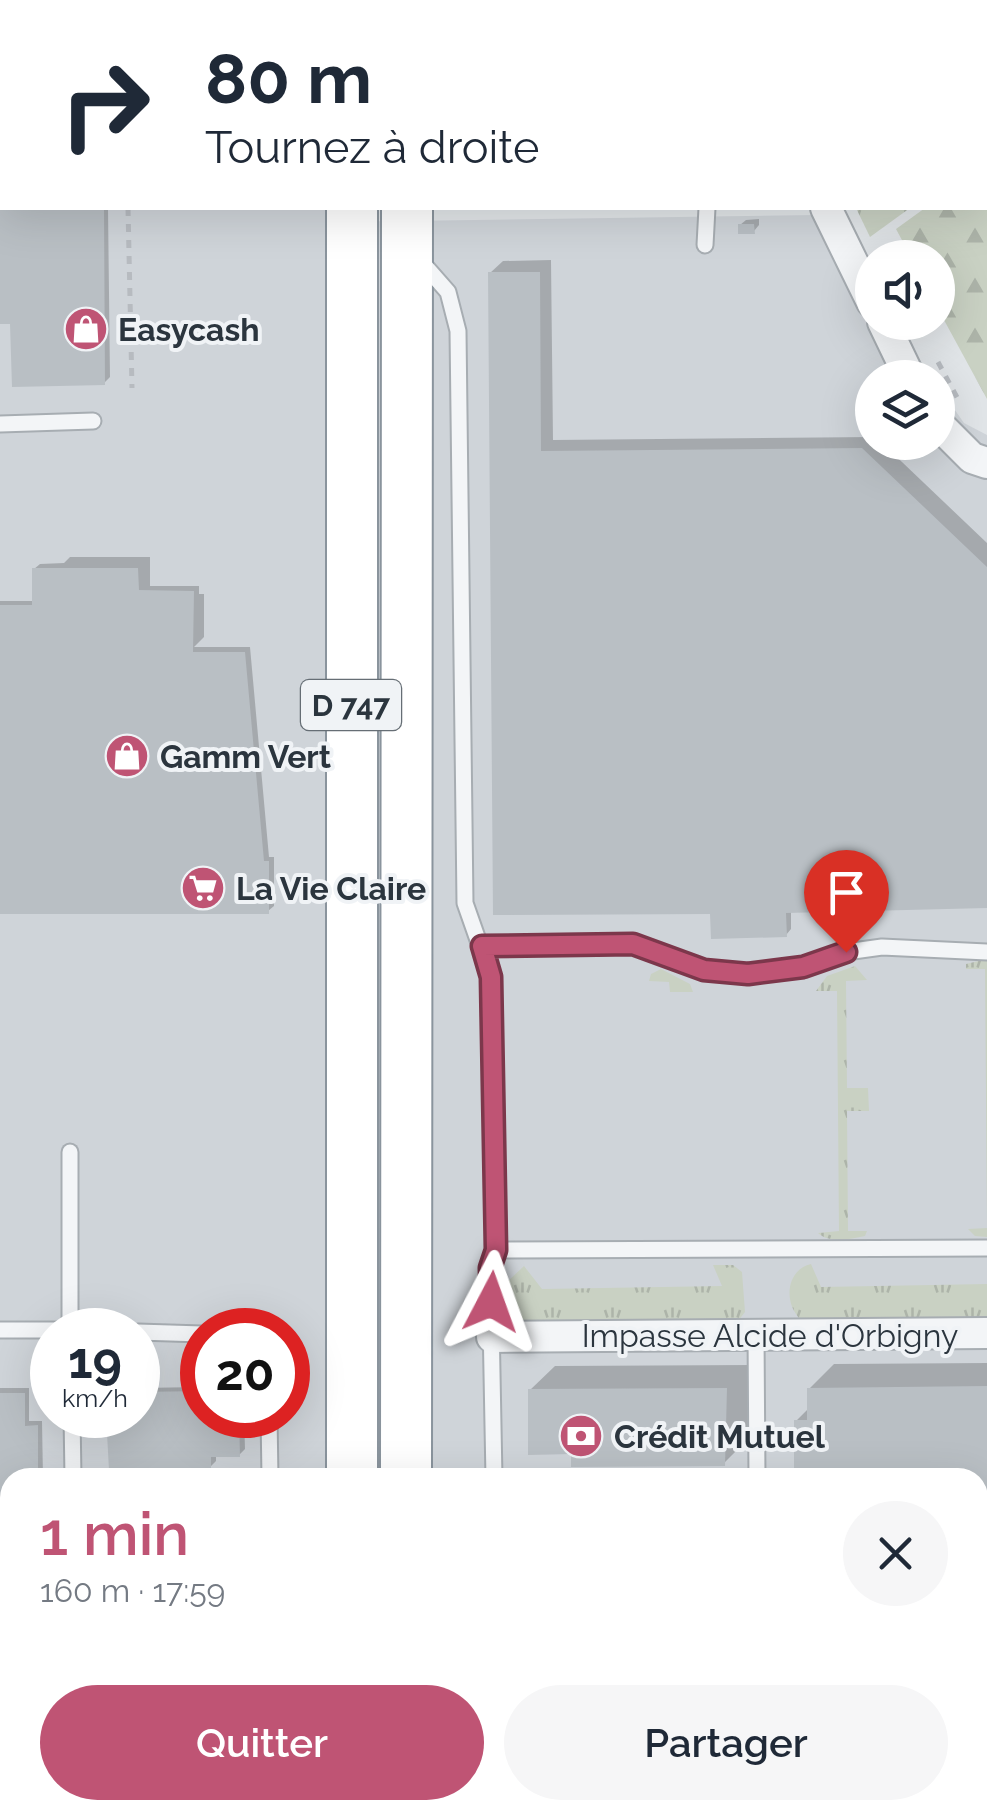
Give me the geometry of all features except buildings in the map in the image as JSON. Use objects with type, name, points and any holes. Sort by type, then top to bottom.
[{"type":"highway","name":"D 747","points":[[352,210],[352,1468]]},
{"type":"highway","name":"D 747","points":[[406,1468],[407,226]]},
{"type":"street","points":[[827,210],[855,267]]},
{"type":"street","points":[[955,441],[972,458],[987,463]]},
{"type":"street","name":"Impasse Alcide d'Orbigny","points":[[492,1337],[987,1334]]},
{"type":"lane","points":[[706,245],[707,210]]},
{"type":"lane","points":[[407,226],[448,292],[458,331],[466,902],[491,977],[496,1250],[490,1268],[494,1468]]},
{"type":"lane","points":[[0,424],[93,421]]},
{"type":"lane","points":[[482,946],[633,944],[704,970],[748,974],[803,967],[846,952],[882,947],[987,952]]},
{"type":"lane","points":[[70,1152],[70,1308]]},
{"type":"lane","points":[[496,1250],[987,1248]]},
{"type":"lane","points":[[0,1330],[30,1330]]},
{"type":"lane","points":[[756,1333],[758,1468]]},
{"type":"lane","points":[[72,1438],[73,1468]]},
{"type":"lane","points":[[269,1438],[270,1468]]},
{"type":"path","points":[[128,210],[132,388]]},
{"type":"path","points":[[933,354],[959,400],[972,412]]},
{"type":"shaded area","points":[[0,210],[329,210],[329,222],[815,215],[855,270],[855,340],[905,340],[920,360],[855,360],[855,460],[955,460],[955,410],[964,423],[987,435],[987,1468],[0,1468]]},
{"type":"green space","points":[[857,210],[907,210],[870,237]]},
{"type":"green space","points":[[922,210],[987,210],[987,399],[955,340],[955,240],[902,240],[896,229]]},
{"type":"green space","points":[[987,959],[987,1228],[985,969],[966,969],[966,964]]},
{"type":"green space","points":[[855,966],[867,980],[846,981],[847,1088],[868,1088],[869,1111],[847,1111],[848,1231],[867,1231],[865,1236],[834,1240],[818,1233],[839,1231],[837,991],[816,991],[827,976]]},
{"type":"green space","points":[[661,969],[690,984],[693,992],[670,992],[669,982],[649,981],[651,974]]},
{"type":"green space","points":[[987,1228],[987,1237],[975,1236],[968,1229]]},
{"type":"green space","points":[[811,1264],[821,1287],[987,1284],[987,1323],[801,1320],[791,1305],[790,1288],[796,1273]]},
{"type":"green space","points":[[713,1265],[733,1265],[742,1272],[745,1312],[738,1321],[520,1325],[506,1316],[507,1282],[524,1266],[542,1289],[722,1286]]},
{"type":"place","name":"Easycash","points":[[86,329]]},
{"type":"place","name":"Gamm Vert","points":[[127,756]]},
{"type":"place","name":"La Vie Claire","points":[[203,888]]},
{"type":"place","name":"Crédit Mutuel","points":[[581,1436]]},
{"type":"route","points":[[491,1302],[490,1268],[496,1250],[491,977],[482,946],[633,944],[704,970],[748,974],[803,967],[846,952]]}]
